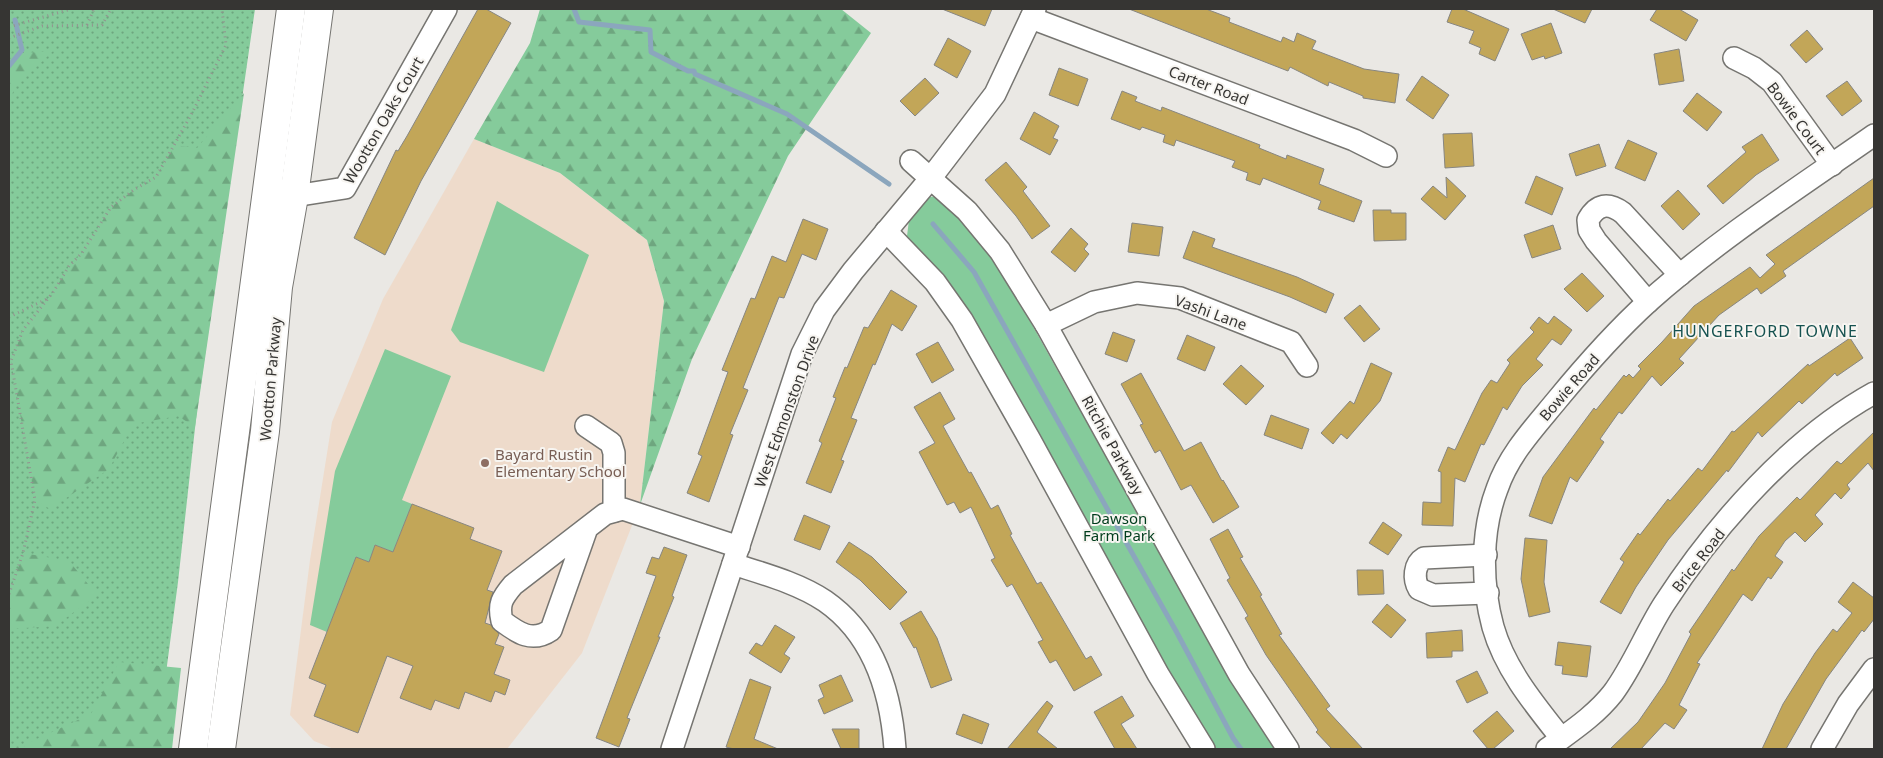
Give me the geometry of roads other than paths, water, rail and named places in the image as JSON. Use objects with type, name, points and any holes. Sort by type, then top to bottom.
[{"type":"main road","name":"Wootton Parkway","points":[[193,749],[291,9]]},
{"type":"main road","name":"Wootton Parkway","points":[[221,749],[265,431],[278,287],[294,196],[319,9]]},
{"type":"street","name":"Wootton Oaks Court","points":[[267,192],[294,196],[345,188],[446,9]]},
{"type":"street","name":"Carter Road","points":[[1033,13],[1354,140],[1386,156]]},
{"type":"street","name":"West Edmonston Drive","points":[[672,749],[802,354],[824,310],[930,179],[995,94],[1033,13]]},
{"type":"street","name":"Bowie Court","points":[[1734,58],[1754,68],[1772,82],[1832,165]]},
{"type":"street","name":"Bowie Road","points":[[1554,744],[1506,659],[1493,627],[1485,574],[1487,527],[1497,488],[1516,449],[1570,384],[1648,302],[1719,244],[1874,135]]},
{"type":"street","name":"Ritchie Parkway","points":[[911,161],[967,211],[1000,251],[1046,325],[1239,674],[1288,749]]},
{"type":"street","points":[[1648,302],[1596,241],[1590,230],[1588,220],[1594,210],[1604,205],[1615,207],[1623,213],[1680,275]]},
{"type":"street","points":[[886,231],[934,282],[962,320],[1158,674],[1204,749]]},
{"type":"street","name":"Vashi Lane","points":[[1046,325],[1094,302],[1137,293],[1180,298],[1291,342],[1307,366]]},
{"type":"street","name":"Brice Road","points":[[1554,744],[1594,713],[1613,692],[1664,605],[1695,560],[1762,482],[1791,453],[1854,404],[1874,392]]},
{"type":"street","points":[[586,426],[611,443],[614,453],[614,511]]},
{"type":"street","points":[[587,528],[551,630],[542,636],[528,637],[502,621],[499,608],[513,585],[605,514],[623,509],[736,555],[826,601],[854,627],[872,654],[893,716],[894,749]]},
{"type":"street","points":[[1486,555],[1424,558],[1417,564],[1415,578],[1418,589],[1428,594],[1488,593]]},
{"type":"street","points":[[1822,749],[1848,704],[1874,669]]},
{"type":"waterway","points":[[574,9],[579,22],[650,30],[651,52],[688,71],[694,71],[695,74],[787,114],[889,184]]},
{"type":"waterway","points":[[9,66],[22,50],[15,20]]},
{"type":"waterway","points":[[933,224],[974,272],[1176,631],[1233,738],[1241,749]]},
{"type":"place","name":"Bayard Rustin Elementary School","points":[[485,463]]},
{"type":"district","name":"HUNGERFORD TOWNE","points":[[1765,331]]},
{"type":"park label","name":"Dawson Farm Park","points":[[1119,526]]}]
